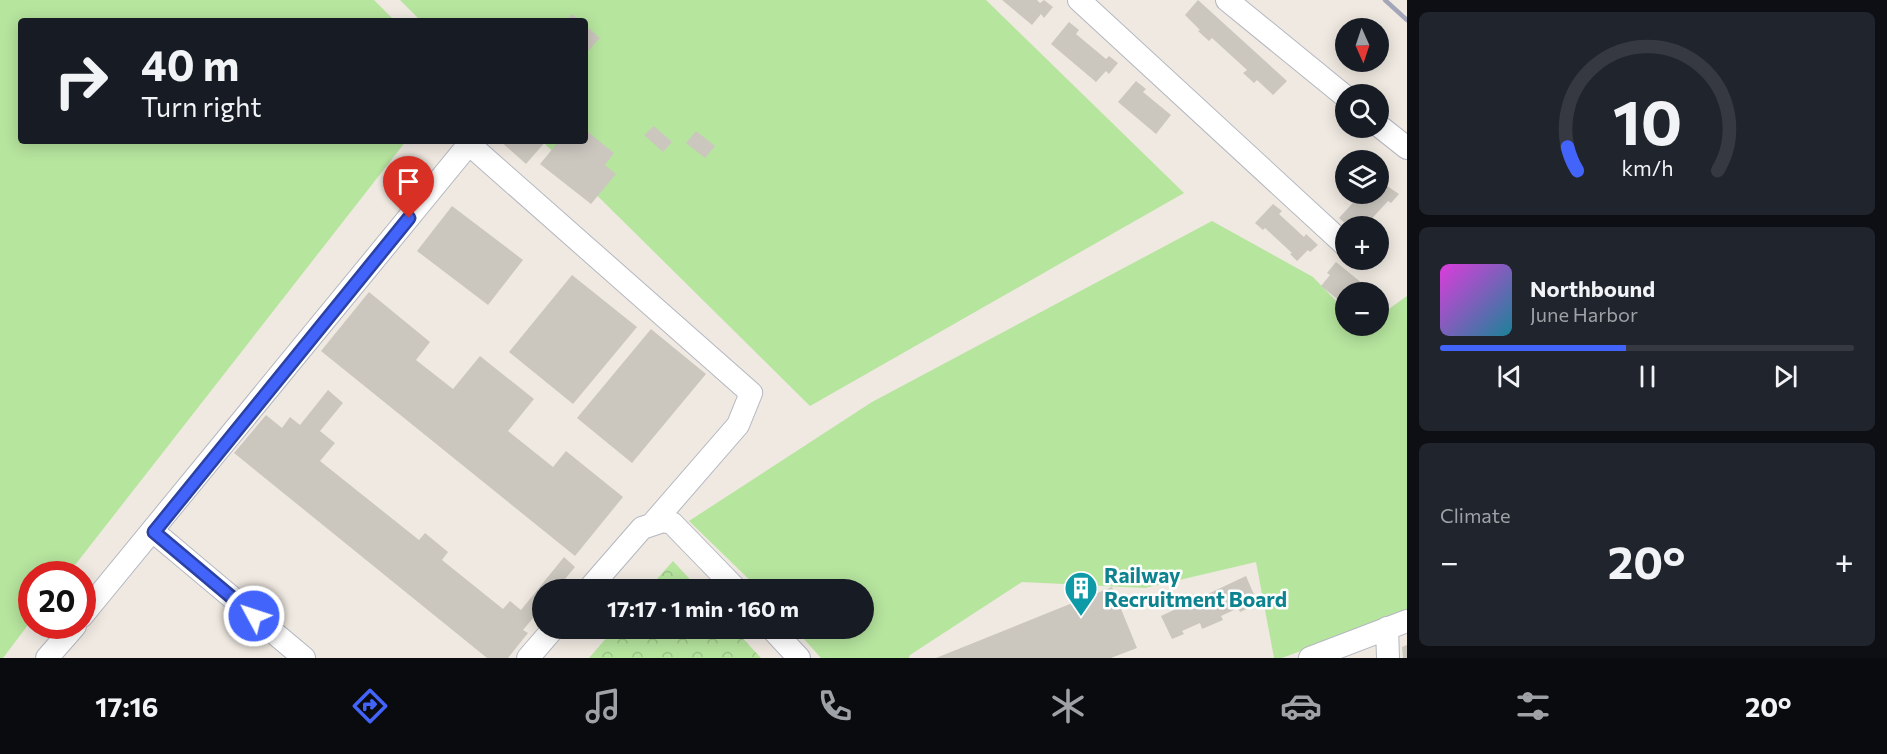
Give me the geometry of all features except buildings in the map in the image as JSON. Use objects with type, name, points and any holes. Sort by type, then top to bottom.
[{"type":"street","points":[[1079,0],[1335,236]]},
{"type":"street","points":[[1227,0],[1335,89]]},
{"type":"street","points":[[1389,133],[1407,148]]},
{"type":"street","points":[[96,600],[154,532],[469,144],[751,393],[738,425],[653,523]]},
{"type":"street","points":[[598,579],[642,528],[663,521],[672,524],[726,579]]},
{"type":"street","points":[[154,532],[304,658]]},
{"type":"street","points":[[1310,658],[1397,625]]},
{"type":"street","points":[[1388,658],[1397,625]]},
{"type":"street","points":[[47,658],[64,639]]},
{"type":"street","points":[[528,658],[544,639]]},
{"type":"street","points":[[781,639],[799,658]]},
{"type":"green space","points":[[0,0],[374,0],[392,18],[18,18],[18,144],[404,144],[78,561],[18,561],[18,638],[3,658],[0,658]]},
{"type":"green space","points":[[400,0],[986,0],[1184,193],[810,406],[545,144],[588,144],[588,18],[418,18]]},
{"type":"green space","points":[[1212,221],[1313,277],[1335,300],[1335,336],[1389,336],[1389,309],[1407,296],[1407,611],[1282,658],[1274,658],[1256,562],[1145,588],[1022,582],[910,655],[909,658],[821,658],[804,639],[874,639],[874,579],[749,579],[689,521],[872,402]]},
{"type":"green space","points":[[673,561],[690,579],[657,579]]},
{"type":"green space","points":[[605,639],[743,639],[761,658],[589,658]]},
{"type":"railway","points":[[1385,0],[1407,20]]},
{"type":"place","name":"Railway Recruitment Board","points":[[1081,617]]},
{"type":"route","points":[[254,616],[154,532],[409,218]]}]
